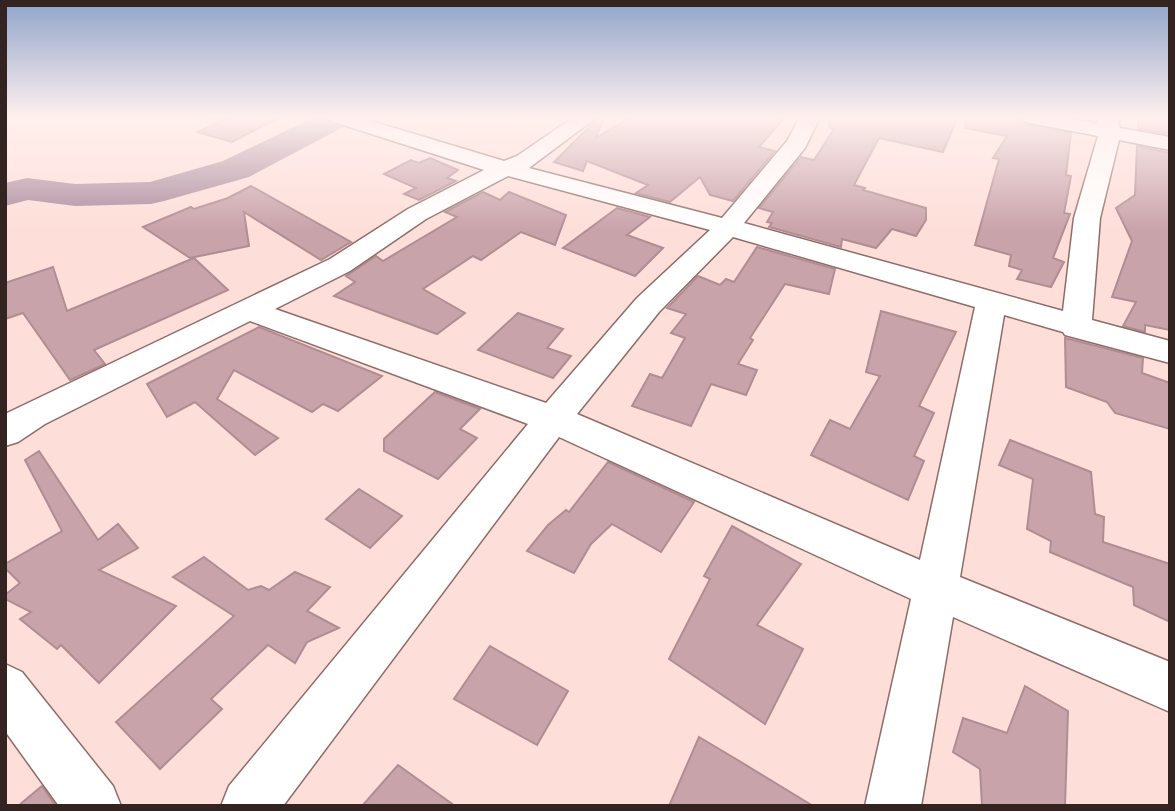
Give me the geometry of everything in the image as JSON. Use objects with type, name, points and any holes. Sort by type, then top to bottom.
[{"type":"street","points":[[454,155],[728,228],[1076,328],[1170,352]]},
{"type":"street","points":[[5,432],[32,415],[340,265],[417,214],[534,155]]},
{"type":"street","points":[[249,806],[553,419],[648,305],[728,228],[787,155]]},
{"type":"street","points":[[1076,328],[1087,218],[1102,155]]},
{"type":"street","points":[[893,806],[991,304]]},
{"type":"street","points":[[248,310],[553,419],[935,588],[1170,687]]},
{"type":"street","points":[[5,690],[93,806]]},
{"type":"building","points":[[561,155],[772,155],[733,201],[710,195],[700,177],[670,202],[636,193],[648,185],[587,161],[583,171],[554,162]]},
{"type":"building","points":[[817,155],[870,155],[854,185],[926,208],[926,220],[916,236],[892,229],[876,248],[842,239],[841,247],[769,227],[772,223],[767,222],[773,212],[759,208],[801,157],[814,160]]},
{"type":"building","points":[[995,155],[1068,155],[1066,175],[1071,176],[1064,213],[1070,214],[1053,258],[1064,262],[1051,287],[1017,279],[1022,270],[1009,266],[1011,255],[975,245],[999,159],[993,158]]},
{"type":"building","points":[[1137,155],[1170,155],[1170,330],[1145,325],[1145,332],[1123,326],[1136,302],[1112,297],[1132,241],[1116,208],[1135,195]]},
{"type":"building","points":[[430,158],[458,170],[447,178],[456,181],[419,200],[404,194],[416,188],[384,174],[411,160],[419,163]]},
{"type":"building","points":[[251,186],[351,242],[321,260],[244,212],[249,246],[190,258],[143,227],[191,207],[194,209],[228,198]]},
{"type":"building","points":[[483,192],[500,200],[509,192],[566,215],[555,245],[521,232],[481,260],[473,256],[423,289],[465,313],[437,334],[334,296],[355,282],[346,276],[376,256],[383,261],[457,217],[445,212]]},
{"type":"building","points":[[617,208],[650,217],[627,235],[663,248],[635,276],[563,248]]},
{"type":"building","points":[[757,247],[835,269],[829,294],[785,284],[750,338],[753,340],[738,364],[757,370],[746,395],[711,384],[691,426],[632,406],[650,374],[662,378],[685,338],[671,333],[686,314],[667,308],[698,276],[720,285],[726,279],[734,282]]},
{"type":"building","points":[[194,258],[228,290],[94,350],[105,364],[70,380],[23,313],[5,319],[5,283],[53,267],[67,311]]},
{"type":"building","points":[[881,311],[956,332],[919,406],[934,413],[914,456],[924,461],[908,500],[811,455],[830,420],[850,429],[880,376],[866,372]]},
{"type":"building","points":[[518,313],[563,329],[547,348],[571,356],[553,378],[478,350]]},
{"type":"building","points":[[259,327],[382,376],[338,411],[323,404],[312,412],[234,370],[217,399],[278,438],[255,455],[195,402],[167,417],[147,384]]},
{"type":"building","points":[[1065,338],[1143,358],[1142,373],[1170,383],[1170,429],[1115,413],[1107,402],[1066,387]]},
{"type":"building","points":[[435,392],[480,409],[460,429],[477,438],[438,479],[384,451],[384,439]]},
{"type":"building","points":[[1010,440],[1091,472],[1095,514],[1104,517],[1103,542],[1170,564],[1170,622],[1134,605],[1133,587],[1050,552],[1051,541],[1027,529],[1033,479],[999,465]]},
{"type":"building","points":[[39,451],[98,540],[118,524],[138,548],[99,570],[176,606],[99,683],[61,645],[57,649],[20,619],[31,612],[5,599],[5,595],[20,583],[5,568],[5,564],[62,531],[25,460]]},
{"type":"building","points":[[608,462],[694,502],[661,552],[612,524],[591,544],[574,573],[527,551],[548,525],[566,510],[569,512]]},
{"type":"building","points":[[359,489],[402,516],[370,548],[326,519]]},
{"type":"building","points":[[732,526],[801,564],[757,625],[803,649],[765,724],[669,659],[710,579],[704,576]]},
{"type":"building","points":[[204,557],[248,590],[261,586],[269,590],[295,572],[330,587],[307,611],[339,628],[307,642],[295,663],[268,645],[211,699],[222,709],[160,769],[116,722],[234,616],[173,577]]},
{"type":"building","points":[[490,646],[568,691],[537,745],[454,699]]},
{"type":"building","points":[[1025,686],[1068,711],[1065,806],[982,806],[980,769],[953,752],[963,718],[1007,733]]},
{"type":"building","points":[[699,737],[736,759],[813,806],[669,806]]},
{"type":"building","points":[[398,765],[455,806],[362,806]]},
{"type":"building","points":[[42,786],[56,806],[18,806]]},
{"type":"waterway","points":[[5,195],[27,189],[75,195],[151,193],[236,169],[264,155]]}]
